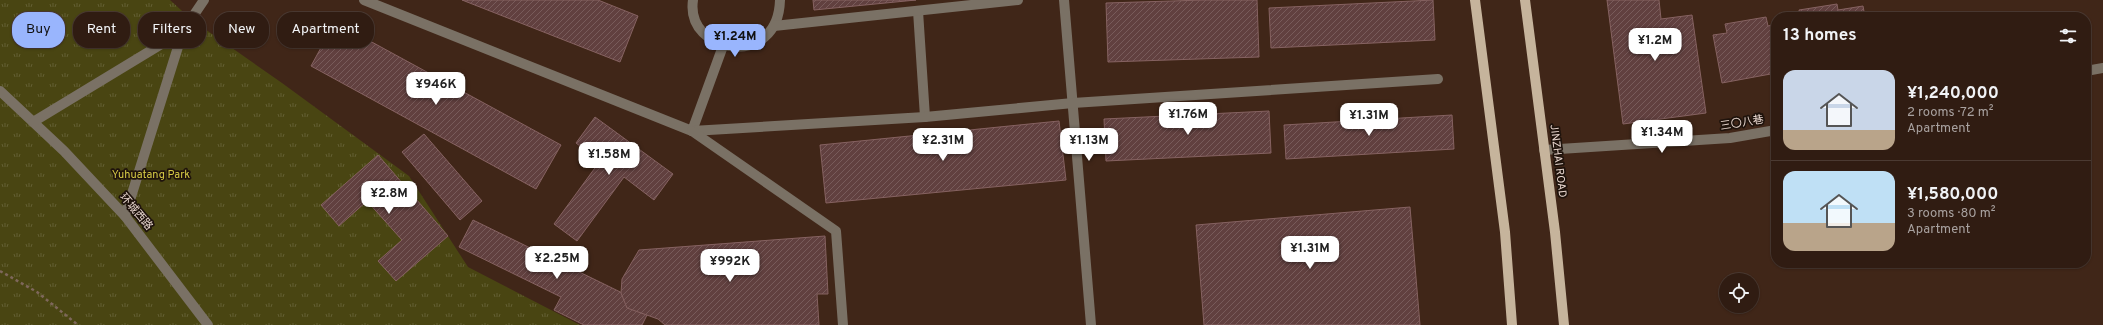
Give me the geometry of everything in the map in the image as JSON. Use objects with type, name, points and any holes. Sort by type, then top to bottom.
[{"type":"main road","points":[[1475,0],[1505,232],[1512,325]]},
{"type":"main road","name":"JINZHAI ROAD","points":[[1525,0],[1555,232],[1564,325]]},
{"type":"street","points":[[196,12],[204,0]]},
{"type":"street","points":[[364,0],[692,131],[836,231],[843,325]]},
{"type":"street","points":[[693,0],[694,18],[701,30],[711,39],[723,46],[737,47],[751,45],[764,38],[774,26],[780,12],[780,0]]},
{"type":"street","points":[[774,26],[1018,0]]},
{"type":"street","points":[[1064,0],[1092,325]]},
{"type":"street","points":[[918,11],[925,117]]},
{"type":"street","points":[[692,131],[723,46]]},
{"type":"street","points":[[33,122],[155,48]]},
{"type":"street","points":[[125,216],[178,48]]},
{"type":"street","points":[[2091,70],[2103,68]]},
{"type":"street","points":[[692,131],[925,117],[1073,103],[1438,79]]},
{"type":"street","name":"环城西路","points":[[0,91],[64,151],[125,216],[208,325]]},
{"type":"street","name":"三〇八巷","points":[[1544,150],[1730,138],[1771,131]]},
{"type":"path","points":[[0,271],[37,292],[78,325]]},
{"type":"green space","name":"Yuhuatang Park","points":[[0,0],[170,0],[183,12],[138,12],[138,48],[206,48],[206,30],[214,35],[214,48],[232,48],[409,176],[468,267],[580,325],[0,325]]},
{"type":"building","points":[[462,0],[598,0],[638,16],[620,62]]},
{"type":"building","points":[[813,0],[916,0],[814,10]]},
{"type":"building","points":[[1257,0],[1259,57],[1108,62],[1106,3]]},
{"type":"building","points":[[1433,0],[1435,40],[1271,48],[1269,8]]},
{"type":"building","points":[[1607,0],[1659,0],[1661,19],[1692,15],[1706,113],[1623,124]]},
{"type":"building","points":[[1837,4],[1838,10],[1863,6],[1864,12],[1799,12],[1799,10]]},
{"type":"building","points":[[1766,17],[1768,26],[1771,25],[1771,74],[1722,83],[1713,35],[1727,33],[1725,24]]},
{"type":"building","points":[[374,43],[561,145],[536,189],[311,66],[321,48],[374,48]]},
{"type":"building","points":[[1269,111],[1271,153],[1106,161],[1104,119]]},
{"type":"building","points":[[1452,115],[1454,149],[1286,159],[1284,125]]},
{"type":"building","points":[[595,117],[673,174],[654,200],[624,177],[577,241],[554,224],[600,161],[576,143]]},
{"type":"building","points":[[1059,121],[1066,180],[826,203],[820,145]]},
{"type":"building","points":[[424,134],[482,201],[460,220],[402,152]]},
{"type":"building","points":[[378,155],[448,236],[396,281],[378,261],[402,240],[367,201],[339,226],[321,205]]},
{"type":"building","points":[[1410,207],[1420,325],[1204,325],[1196,225]]},
{"type":"building","points":[[473,220],[651,307],[642,325],[584,325],[554,310],[561,297],[459,247]]},
{"type":"building","points":[[825,236],[828,294],[817,294],[819,325],[665,325],[658,319],[627,308],[621,293],[622,279],[639,250]]}]
